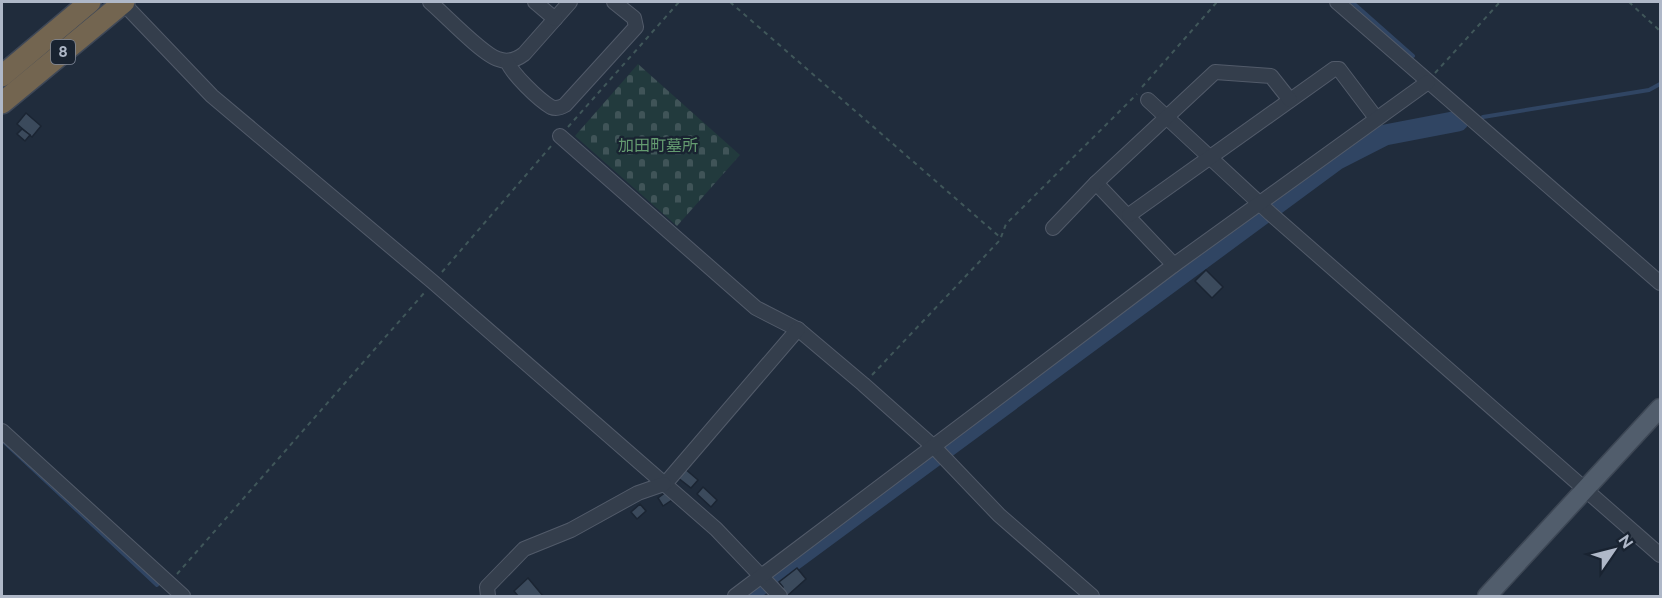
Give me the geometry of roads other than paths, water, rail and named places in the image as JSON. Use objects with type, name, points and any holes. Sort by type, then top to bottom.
[{"type":"highway","name":"8","points":[[2,76],[90,2]]},
{"type":"highway","name":"8","points":[[2,103],[123,2]]},
{"type":"main road","points":[[1487,597],[1660,408]]},
{"type":"street","points":[[123,2],[212,96],[434,282],[716,529],[780,597]]},
{"type":"street","points":[[535,2],[555,19]]},
{"type":"street","points":[[439,4],[493,57],[507,61],[515,60],[524,54],[570,2]]},
{"type":"street","points":[[507,61],[511,71],[551,107],[560,108],[636,27],[634,18],[614,2]]},
{"type":"street","points":[[1338,2],[1660,283]]},
{"type":"street","points":[[1129,215],[1334,69],[1339,69],[1376,118]]},
{"type":"street","points":[[1053,228],[1096,183],[1215,72],[1271,76],[1290,100]]},
{"type":"street","points":[[735,597],[763,581],[938,451],[1174,265],[1265,208],[1376,118],[1428,82]]},
{"type":"street","points":[[1148,100],[1265,208],[1660,555]]},
{"type":"street","points":[[560,136],[756,308],[798,329],[862,384],[938,451],[999,515],[1092,597]]},
{"type":"street","points":[[1096,183],[1129,215],[1174,265]]},
{"type":"street","points":[[488,597],[487,587],[524,549],[571,530],[638,494],[664,484],[798,329]]},
{"type":"street","points":[[2,430],[183,597]]},
{"type":"waterway","points":[[1352,2],[1413,56]]},
{"type":"waterway","points":[[1483,117],[1649,90],[1660,84]]},
{"type":"waterway","points":[[745,596],[1336,160],[1385,135],[1458,121]]},
{"type":"waterway","points":[[2,440],[157,585]]},
{"type":"park label","name":"加田町墓所","points":[[658,145]]}]
